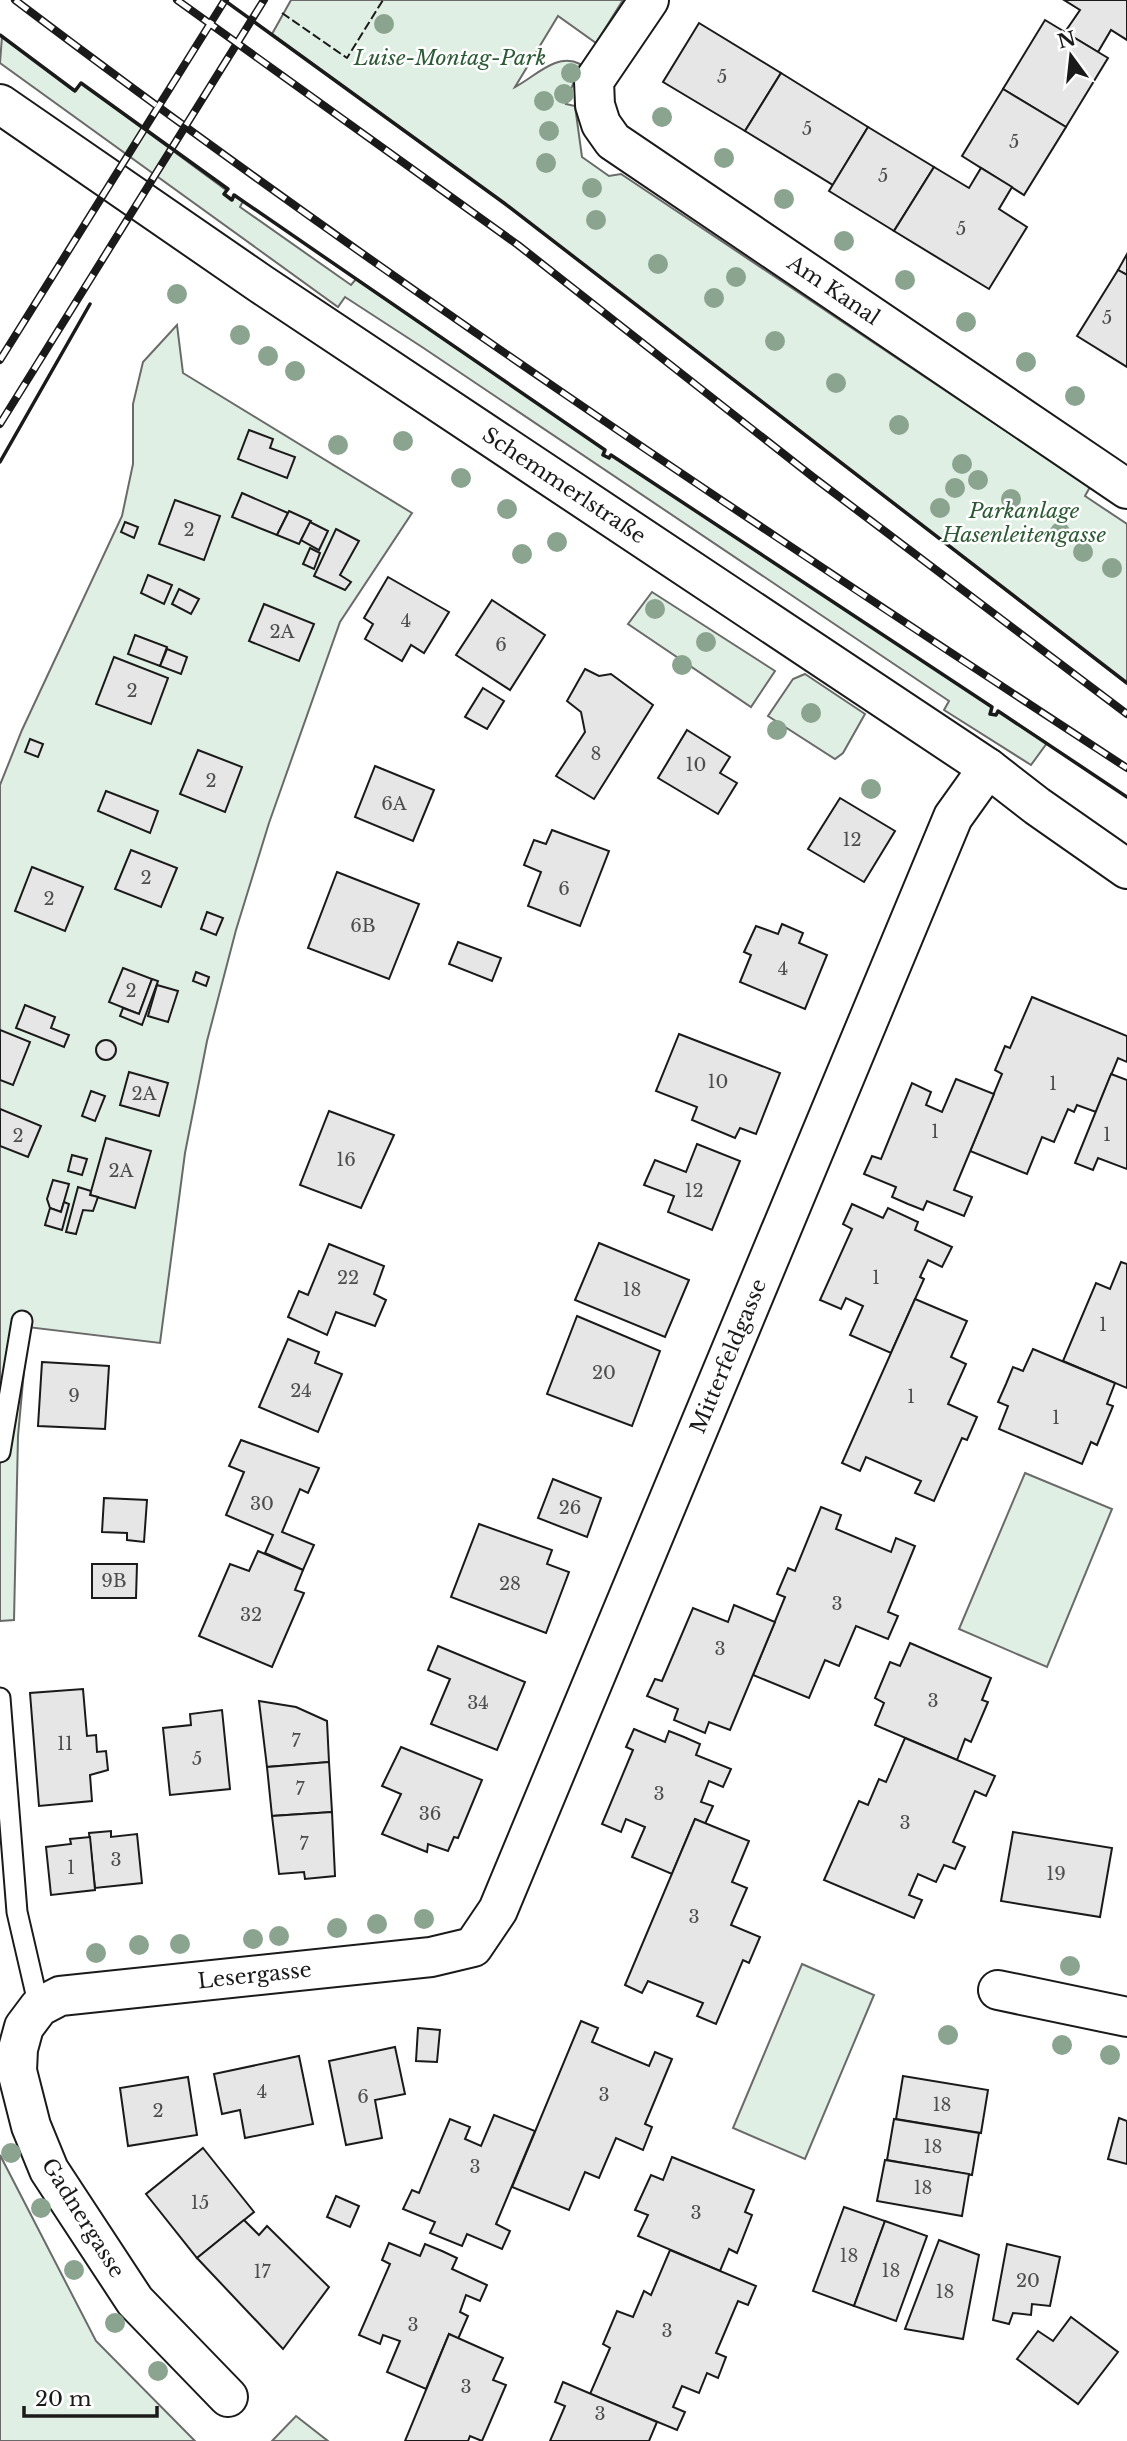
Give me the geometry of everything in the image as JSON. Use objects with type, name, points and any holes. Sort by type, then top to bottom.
[{"type":"street","name":"Am Kanal","points":[[649,0],[594,81],[595,105],[601,124],[613,141],[1127,489]]},
{"type":"street","name":"Schemmerlstraße","points":[[0,104],[261,284],[988,768],[1127,869]]},
{"type":"street","name":"Mitterfeldgasse","points":[[473,1947],[498,1910],[953,817],[988,768]]},
{"type":"street","name":"Lesergasse","points":[[39,2007],[60,1996],[84,1992],[431,1957],[473,1947]]},
{"type":"street","points":[[998,1990],[1127,2017]]},
{"type":"street","name":"Gadnergasse","points":[[39,2007],[24,2027],[17,2070],[31,2126],[49,2170],[135,2301],[228,2397]]},
{"type":"lane","points":[[0,1452],[22,1321]]},
{"type":"lane","points":[[0,1698],[16,1912],[39,2007]]},
{"type":"green space","name":"Parkanlage Hasenleitengasse","points":[[291,0],[623,0],[596,43],[558,16],[515,87],[555,63],[571,61],[580,64],[566,104],[575,106],[582,157],[609,176],[621,174],[1090,487],[1085,496],[1127,524],[1127,684],[504,203],[272,34]]},
{"type":"green space","points":[[2,36],[74,91],[81,83],[226,190],[224,194],[231,200],[235,195],[243,201],[240,207],[351,285],[356,279],[605,450],[603,455],[609,458],[611,455],[992,707],[991,714],[996,715],[998,711],[1047,743],[1031,765],[944,710],[949,701],[422,347],[345,297],[338,307],[0,63]]},
{"type":"green space","points":[[177,325],[183,373],[412,513],[340,622],[269,823],[236,930],[207,1041],[185,1153],[160,1343],[28,1327],[18,1436],[14,1620],[0,1621],[0,785],[22,730],[122,516],[133,464],[133,404],[143,362]]},
{"type":"green space","points":[[652,592],[775,671],[751,707],[628,624]]},
{"type":"green space","points":[[805,674],[865,714],[843,753],[835,759],[768,716],[793,679]]},
{"type":"green space","points":[[1025,1473],[1112,1509],[1047,1667],[959,1629]]},
{"type":"green space","points":[[802,1964],[874,1995],[805,2159],[733,2128]]},
{"type":"green space","points":[[0,2155],[96,2341],[195,2441],[0,2441]]},
{"type":"green space","points":[[296,2416],[328,2441],[272,2441]]},
{"type":"building","points":[[1064,0],[1127,0],[1127,40],[1111,30],[1098,52],[1065,32],[1080,10]]},
{"type":"building","points":[[1045,20],[1108,58],[1066,127],[1003,89]]},
{"type":"building","points":[[699,23],[781,73],[745,131],[663,82]]},
{"type":"building","points":[[781,73],[868,127],[833,185],[745,131]]},
{"type":"building","points":[[1003,89],[1066,127],[1024,195],[962,156]]},
{"type":"building","points":[[868,127],[934,167],[894,231],[829,191]]},
{"type":"building","points":[[934,167],[969,188],[981,168],[1012,187],[999,209],[1027,227],[989,289],[894,231]]},
{"type":"building","points":[[1127,254],[1127,275],[1118,270]]},
{"type":"building","points":[[1118,270],[1127,275],[1127,367],[1077,336]]},
{"type":"building","points":[[249,430],[273,439],[270,448],[295,457],[287,478],[238,459]]},
{"type":"building","points":[[242,493],[288,513],[277,535],[232,517]]},
{"type":"building","points":[[175,500],[220,516],[204,560],[159,544]]},
{"type":"building","points":[[289,511],[311,521],[299,544],[277,535]]},
{"type":"building","points":[[125,522],[138,527],[134,538],[121,532]]},
{"type":"building","points":[[310,522],[328,531],[319,550],[301,540]]},
{"type":"building","points":[[336,529],[359,541],[340,575],[351,582],[345,590],[314,576]]},
{"type":"building","points":[[310,548],[320,553],[314,569],[303,564]]},
{"type":"building","points":[[148,575],[172,585],[164,604],[141,593]]},
{"type":"building","points":[[388,577],[449,612],[424,653],[411,645],[402,661],[365,639],[373,624],[364,618]]},
{"type":"building","points":[[179,589],[199,599],[191,614],[172,604]]},
{"type":"building","points":[[492,600],[545,635],[510,690],[456,655]]},
{"type":"building","points":[[264,604],[314,624],[299,661],[249,641]]},
{"type":"building","points":[[135,635],[167,647],[160,666],[128,654]]},
{"type":"building","points":[[167,649],[187,657],[181,674],[160,666]]},
{"type":"building","points":[[114,657],[168,678],[151,724],[96,704]]},
{"type":"building","points":[[585,669],[599,676],[611,674],[653,705],[594,799],[556,776],[585,732],[581,712],[567,701]]},
{"type":"building","points":[[483,688],[504,701],[487,729],[465,717]]},
{"type":"building","points":[[687,730],[730,757],[720,773],[737,783],[718,814],[658,778]]},
{"type":"building","points":[[30,739],[43,744],[38,757],[25,752]]},
{"type":"building","points":[[198,750],[242,767],[225,812],[180,794]]},
{"type":"building","points":[[375,766],[434,790],[413,841],[355,817]]},
{"type":"building","points":[[106,791],[158,811],[150,833],[98,811]]},
{"type":"building","points":[[840,798],[895,831],[864,882],[808,849]]},
{"type":"building","points":[[552,830],[609,851],[580,926],[528,906],[541,872],[524,865],[534,840],[546,844]]},
{"type":"building","points":[[131,850],[177,868],[161,907],[115,889]]},
{"type":"building","points":[[32,867],[83,887],[65,931],[15,911]]},
{"type":"building","points":[[337,872],[419,904],[389,979],[308,948]]},
{"type":"building","points":[[207,912],[223,918],[216,935],[201,929]]},
{"type":"building","points":[[782,924],[803,933],[799,943],[827,955],[805,1009],[740,982],[751,955],[744,952],[756,926],[778,934]]},
{"type":"building","points":[[458,942],[501,958],[492,981],[449,964]]},
{"type":"building","points":[[123,968],[152,979],[139,1014],[109,1002]]},
{"type":"building","points":[[196,972],[209,977],[206,986],[193,981]]},
{"type":"building","points":[[152,979],[158,981],[142,1025],[120,1016],[123,1008],[139,1014]]},
{"type":"building","points":[[157,985],[178,991],[168,1022],[148,1016]]},
{"type":"building","points":[[1032,997],[1127,1036],[1127,1062],[1118,1058],[1096,1112],[1077,1105],[1074,1112],[1068,1109],[1054,1142],[1042,1137],[1027,1174],[970,1151],[1002,1074],[995,1070],[1005,1046],[1010,1048]]},
{"type":"building","points":[[25,1005],[55,1017],[51,1028],[69,1035],[64,1047],[16,1028]]},
{"type":"building","points":[[0,1030],[30,1042],[13,1085],[0,1080]]},
{"type":"building","points":[[679,1034],[780,1073],[756,1134],[740,1128],[735,1138],[692,1120],[697,1107],[656,1091]]},
{"type":"building","points":[[102,1040],[110,1040],[116,1050],[110,1060],[102,1060],[96,1054],[96,1046]]},
{"type":"building","points":[[129,1072],[168,1083],[159,1116],[120,1105]]},
{"type":"building","points":[[1111,1074],[1127,1080],[1127,1169],[1098,1158],[1093,1170],[1075,1163]]},
{"type":"building","points":[[956,1079],[994,1094],[954,1190],[972,1197],[964,1216],[927,1201],[923,1210],[908,1204],[892,1197],[896,1187],[864,1174],[872,1156],[881,1159],[912,1083],[931,1092],[926,1105],[942,1112]]},
{"type":"building","points":[[91,1091],[105,1096],[95,1121],[82,1116]]},
{"type":"building","points":[[0,1109],[41,1126],[28,1157],[0,1146]]},
{"type":"building","points":[[329,1111],[394,1135],[361,1208],[300,1185]]},
{"type":"building","points":[[106,1138],[151,1151],[135,1208],[90,1195]]},
{"type":"building","points":[[697,1144],[740,1161],[712,1230],[668,1212],[674,1196],[644,1185],[655,1160],[686,1172]]},
{"type":"building","points":[[72,1155],[87,1159],[82,1175],[68,1171]]},
{"type":"building","points":[[53,1180],[69,1184],[61,1212],[50,1208],[47,1199]]},
{"type":"building","points":[[78,1187],[91,1191],[90,1195],[98,1197],[93,1211],[83,1210],[76,1234],[66,1232]]},
{"type":"building","points":[[64,1202],[69,1204],[62,1230],[45,1225],[50,1208],[61,1212]]},
{"type":"building","points":[[852,1204],[883,1218],[888,1208],[918,1222],[915,1230],[952,1247],[942,1267],[928,1260],[920,1277],[924,1279],[891,1353],[850,1335],[863,1306],[846,1298],[841,1309],[820,1300],[852,1229],[843,1224]]},
{"type":"building","points":[[599,1243],[689,1280],[665,1337],[575,1300]]},
{"type":"building","points":[[329,1244],[384,1266],[374,1294],[386,1300],[375,1326],[336,1312],[327,1335],[288,1317],[299,1291],[308,1295]]},
{"type":"building","points":[[1121,1262],[1127,1264],[1127,1388],[1063,1361],[1096,1283],[1110,1289]]},
{"type":"building","points":[[915,1299],[967,1321],[951,1357],[966,1364],[948,1404],[977,1417],[967,1440],[962,1438],[934,1501],[915,1493],[921,1481],[866,1457],[860,1471],[842,1463]]},
{"type":"building","points":[[577,1316],[660,1351],[632,1426],[547,1394]]},
{"type":"building","points":[[288,1339],[319,1352],[315,1363],[342,1374],[318,1432],[259,1407]]},
{"type":"building","points":[[1033,1349],[1115,1383],[1107,1404],[1113,1406],[1097,1445],[1091,1442],[1082,1464],[999,1429],[1008,1406],[998,1402],[1013,1367],[1023,1371]]},
{"type":"building","points":[[42,1362],[109,1366],[105,1429],[38,1426]]},
{"type":"building","points":[[241,1440],[319,1468],[308,1493],[300,1489],[282,1532],[314,1545],[303,1570],[265,1553],[273,1535],[226,1515],[244,1472],[229,1466]]},
{"type":"building","points":[[553,1479],[601,1498],[587,1537],[538,1518]]},
{"type":"building","points":[[104,1498],[147,1500],[144,1542],[127,1540],[127,1533],[102,1532]]},
{"type":"building","points":[[821,1507],[841,1515],[836,1529],[891,1552],[896,1538],[915,1546],[888,1612],[898,1616],[888,1639],[856,1626],[839,1666],[825,1660],[809,1698],[753,1675],[785,1597],[777,1594],[788,1568],[795,1571]]},
{"type":"building","points":[[479,1524],[552,1550],[547,1564],[569,1572],[546,1633],[451,1597]]},
{"type":"building","points":[[258,1551],[303,1570],[295,1590],[304,1593],[272,1667],[199,1636],[230,1564],[249,1571]]},
{"type":"building","points":[[92,1564],[137,1564],[136,1598],[92,1598]]},
{"type":"building","points":[[734,1605],[775,1622],[730,1730],[709,1722],[705,1733],[674,1720],[678,1709],[647,1696],[655,1679],[662,1681],[693,1608],[728,1622]]},
{"type":"building","points":[[910,1643],[991,1678],[982,1700],[988,1702],[971,1742],[965,1739],[957,1760],[875,1725],[884,1703],[875,1698],[890,1662],[900,1666]]},
{"type":"building","points":[[438,1646],[525,1682],[497,1750],[431,1724],[450,1679],[428,1670]]},
{"type":"building","points":[[83,1689],[87,1736],[96,1735],[97,1752],[106,1751],[108,1770],[90,1775],[92,1801],[39,1806],[30,1693]]},
{"type":"building","points":[[259,1701],[296,1707],[327,1721],[329,1762],[267,1767]]},
{"type":"building","points":[[222,1710],[230,1789],[170,1795],[163,1728],[191,1725],[190,1714]]},
{"type":"building","points":[[634,1729],[665,1742],[669,1731],[684,1737],[700,1744],[696,1755],[731,1769],[723,1787],[709,1781],[701,1802],[713,1806],[705,1824],[695,1819],[672,1874],[632,1857],[645,1827],[626,1819],[621,1832],[602,1824],[633,1750],[626,1747]]},
{"type":"building","points":[[905,1738],[995,1776],[986,1796],[975,1791],[953,1842],[965,1847],[955,1869],[944,1865],[936,1882],[918,1874],[909,1895],[922,1900],[914,1918],[824,1880],[859,1801],[868,1805],[879,1779],[886,1782]]},
{"type":"building","points":[[401,1747],[482,1780],[458,1838],[454,1837],[448,1851],[428,1844],[427,1852],[382,1834],[401,1794],[382,1786]]},
{"type":"building","points":[[329,1762],[332,1812],[272,1816],[267,1767]]},
{"type":"building","points":[[332,1812],[335,1876],[305,1879],[304,1872],[279,1874],[272,1816]]},
{"type":"building","points":[[695,1819],[749,1841],[732,1882],[747,1888],[731,1925],[760,1937],[749,1963],[743,1960],[716,2024],[697,2016],[703,2003],[648,1981],[642,1993],[625,1985]]},
{"type":"building","points":[[111,1831],[111,1837],[137,1834],[142,1883],[95,1888],[89,1833]]},
{"type":"building","points":[[1013,1832],[1112,1848],[1100,1917],[1001,1901]]},
{"type":"building","points":[[90,1837],[95,1890],[51,1895],[46,1847],[71,1844],[70,1839]]},
{"type":"building","points":[[581,2021],[598,2028],[592,2042],[649,2066],[655,2052],[672,2059],[645,2124],[652,2127],[643,2150],[616,2138],[599,2178],[585,2172],[569,2210],[512,2187]]},
{"type":"building","points":[[418,2028],[440,2030],[437,2062],[416,2061]]},
{"type":"building","points":[[395,2047],[405,2094],[375,2100],[382,2138],[346,2145],[329,2061]]},
{"type":"building","points":[[299,2056],[313,2124],[245,2138],[240,2110],[222,2114],[214,2074]]},
{"type":"building","points":[[903,2076],[988,2090],[981,2133],[896,2119]]},
{"type":"building","points":[[188,2077],[197,2135],[128,2146],[120,2088]]},
{"type":"building","points":[[494,2115],[535,2131],[496,2224],[510,2231],[502,2249],[467,2234],[462,2246],[430,2233],[435,2222],[403,2209],[412,2190],[419,2193],[450,2119],[470,2127],[465,2139],[481,2146]]},
{"type":"building","points":[[1119,2118],[1127,2121],[1127,2164],[1108,2159]]},
{"type":"building","points":[[894,2119],[979,2133],[972,2175],[887,2160]]},
{"type":"building","points":[[203,2148],[254,2212],[197,2258],[146,2194]]},
{"type":"building","points":[[672,2157],[754,2190],[745,2212],[752,2215],[737,2253],[729,2249],[720,2271],[638,2236],[648,2215],[635,2210],[651,2175],[663,2180]]},
{"type":"building","points":[[885,2160],[969,2174],[962,2216],[877,2201]]},
{"type":"building","points":[[336,2196],[359,2206],[350,2227],[327,2217]]},
{"type":"building","points":[[844,2207],[885,2221],[854,2306],[813,2291]]},
{"type":"building","points":[[244,2220],[259,2235],[267,2226],[329,2287],[283,2349],[197,2258]]},
{"type":"building","points":[[885,2221],[927,2236],[896,2321],[854,2306]]},
{"type":"building","points":[[939,2240],[979,2255],[963,2339],[905,2329]]},
{"type":"building","points":[[389,2243],[420,2256],[425,2244],[442,2251],[457,2258],[452,2269],[487,2285],[480,2301],[466,2295],[460,2312],[468,2316],[458,2339],[449,2334],[426,2389],[387,2372],[400,2341],[383,2335],[380,2344],[359,2335],[390,2264],[382,2260]]},
{"type":"building","points":[[1007,2244],[1060,2257],[1050,2306],[1032,2304],[1031,2315],[1013,2313],[1009,2324],[993,2320]]},
{"type":"building","points":[[670,2250],[756,2286],[748,2305],[738,2301],[716,2353],[726,2357],[718,2378],[707,2373],[699,2393],[682,2386],[673,2407],[685,2412],[677,2430],[590,2394],[610,2348],[603,2344],[617,2311],[633,2317],[644,2291],[651,2295]]},
{"type":"building","points":[[1071,2317],[1118,2352],[1078,2404],[1017,2359],[1038,2331],[1053,2341]]},
{"type":"building","points":[[449,2334],[503,2358],[493,2380],[506,2385],[482,2441],[470,2436],[468,2441],[405,2441]]},
{"type":"building","points":[[563,2382],[657,2422],[649,2441],[550,2441],[565,2406],[555,2402]]},
{"type":"railway","points":[[15,0],[150,101],[425,298],[704,489],[1127,768]]},
{"type":"railway","points":[[177,0],[518,245],[813,477],[1127,714]]},
{"type":"railway","points":[[0,360],[225,0]]},
{"type":"railway","points":[[0,424],[264,0]]},
{"type":"fence","points":[[282,13],[347,58],[383,0]]},
{"type":"wall","points":[[224,0],[504,203],[1127,683]]},
{"type":"wall","points":[[0,35],[75,91],[81,83],[228,189],[224,194],[232,200],[234,195],[605,450],[603,455],[609,458],[611,455],[992,707],[990,714],[996,715],[998,711],[1127,797]]},
{"type":"wall","points":[[0,462],[90,304]]},
{"type":"park label","name":"Luise-Montag-Park","points":[[450,58]]}]
